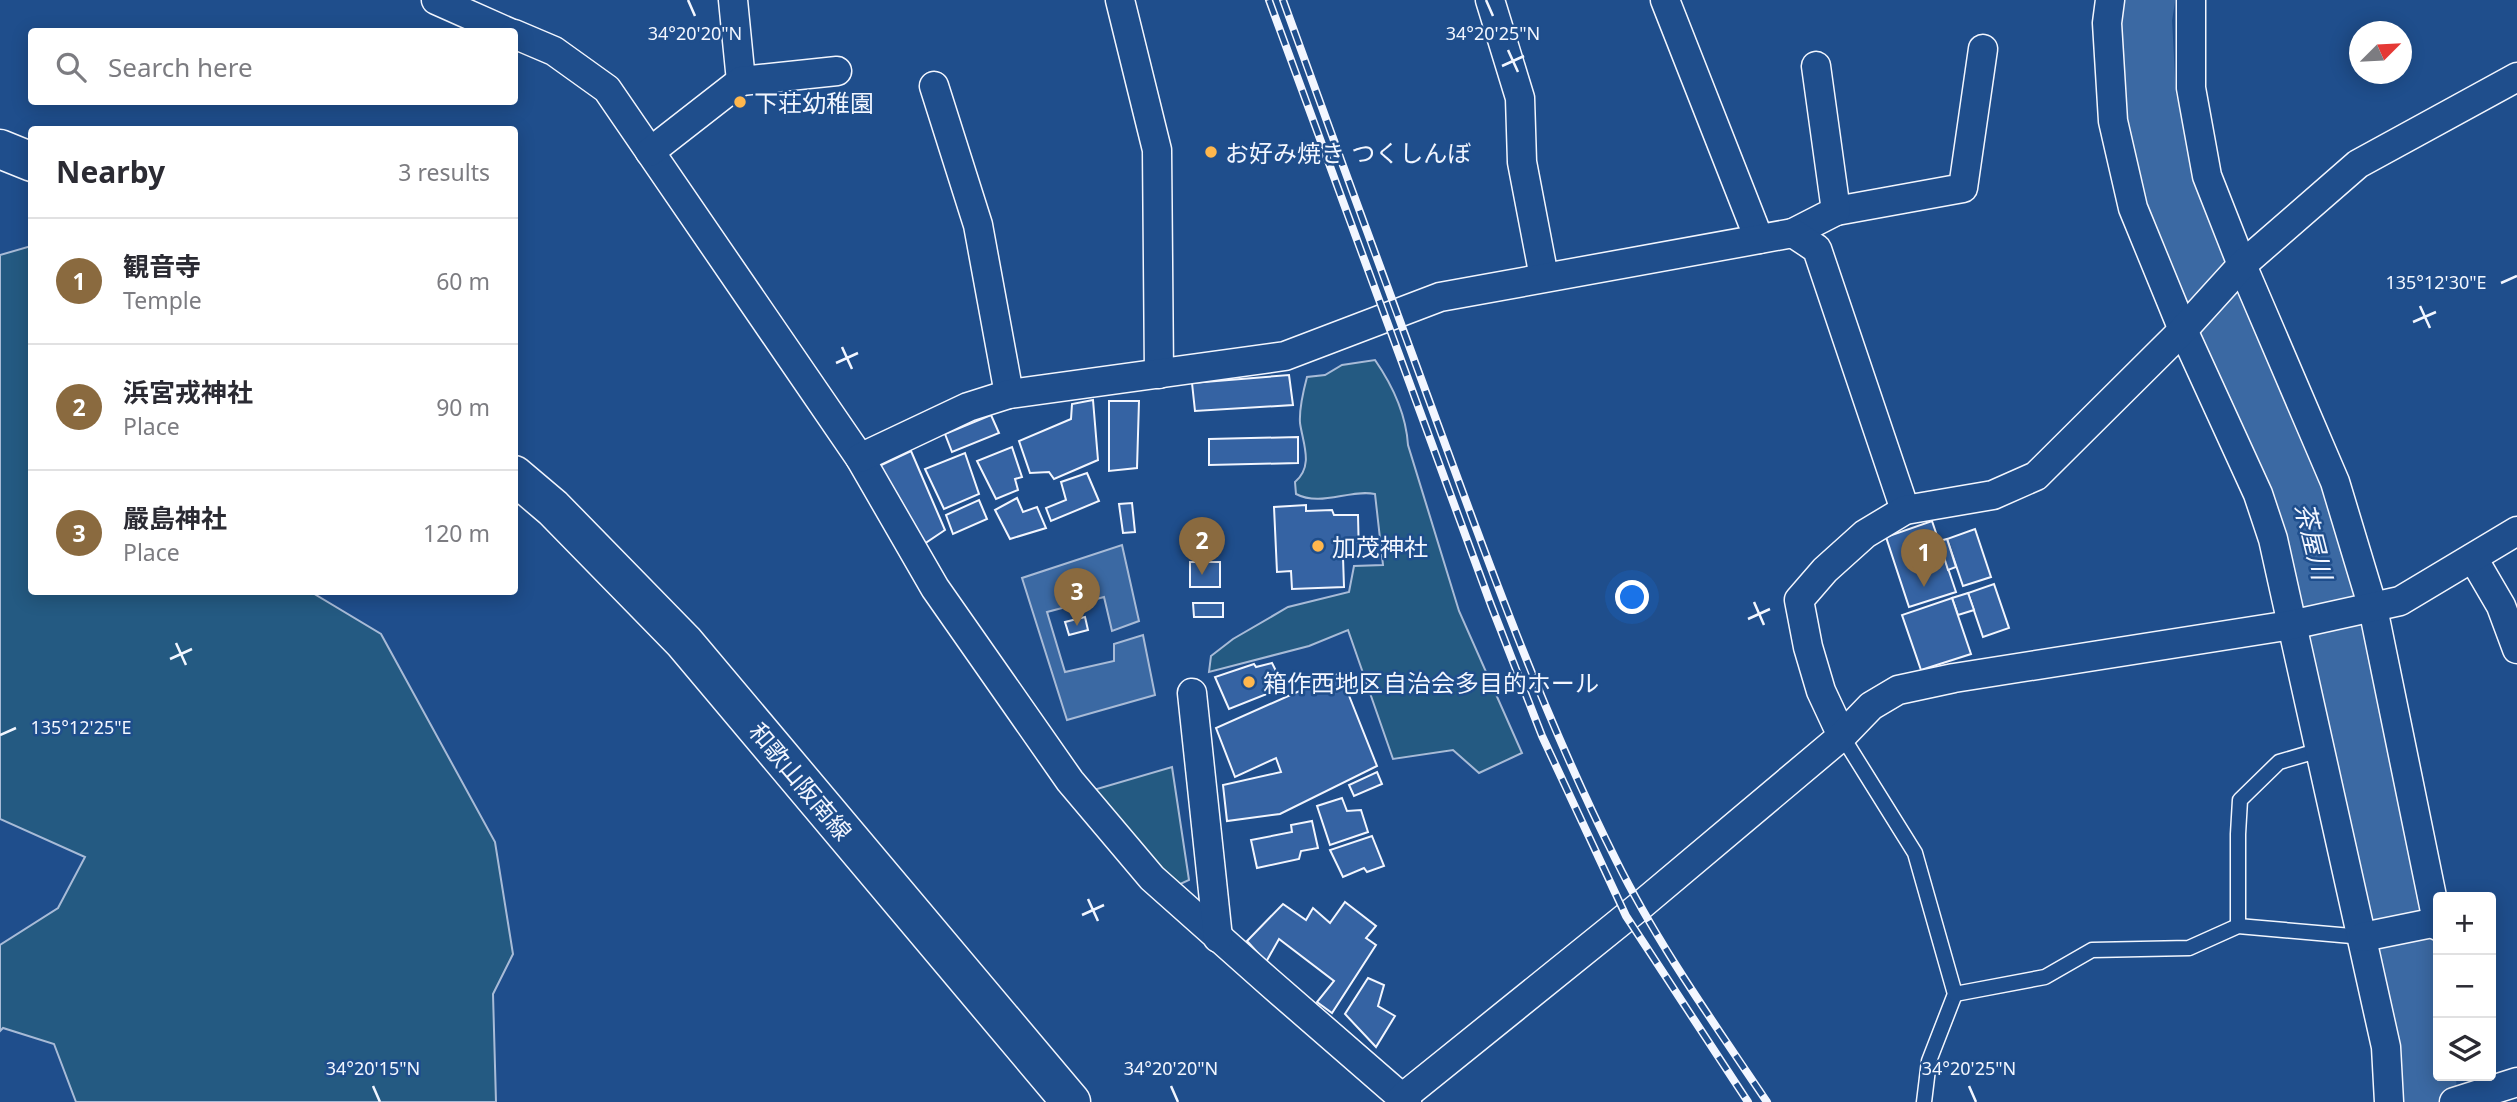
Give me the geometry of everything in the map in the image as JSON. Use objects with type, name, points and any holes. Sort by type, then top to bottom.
[{"type":"main road","points":[[0,149],[28,160]]},
{"type":"main road","name":"和歌山阪南線","points":[[518,478],[553,508],[684,642],[1071,1102]]},
{"type":"street","points":[[436,0],[499,28]]},
{"type":"street","points":[[733,0],[741,81]]},
{"type":"street","points":[[1120,0],[1157,150],[1159,374]]},
{"type":"street","points":[[1490,0],[1520,98],[1522,162],[1544,277]]},
{"type":"street","points":[[1665,0],[1759,239]]},
{"type":"street","points":[[2110,0],[2107,23],[2113,121],[2133,208],[2258,494],[2273,539],[2297,624],[2320,750],[2370,936],[2386,1047],[2389,1102]]},
{"type":"street","points":[[2191,0],[2191,88],[2207,176],[2237,270],[2334,482],[2433,919]]},
{"type":"street","points":[[518,36],[554,51],[607,89],[860,458],[935,587],[1070,781],[1153,878],[1405,1100],[1842,736],[1871,706],[1898,690],[1954,678],[2297,624],[2365,610],[2400,601],[2517,531]]},
{"type":"street","points":[[860,458],[968,407],[1009,394],[1285,356],[1440,297],[1793,233],[1836,211],[1963,188],[1983,49]]},
{"type":"street","points":[[1816,66],[1836,211]]},
{"type":"street","points":[[650,152],[741,81],[837,71]]},
{"type":"street","points":[[1842,736],[1821,691],[1798,600],[1825,570],[1865,534],[1905,510],[1993,495],[2036,476],[2186,326],[2237,270],[2358,164],[2517,78]]},
{"type":"street","points":[[934,86],[978,225],[1009,394]]},
{"type":"street","points":[[1793,233],[1817,249],[1905,510]]},
{"type":"street","points":[[2473,558],[2501,606],[2517,649]]},
{"type":"street","points":[[1192,692],[1218,938]]},
{"type":"street","points":[[2370,936],[2433,924]]},
{"type":"street","points":[[2465,1094],[2517,1082]]},
{"type":"lane","points":[[1842,736],[1915,853],[1955,994],[1929,1061],[1924,1102]]},
{"type":"lane","points":[[2238,926],[2238,834],[2241,800],[2279,762],[2320,750]]},
{"type":"lane","points":[[1955,994],[2045,976],[2091,950],[2189,948],[2238,926],[2370,936]]},
{"type":"shaded area","points":[[28,247],[28,595],[316,595],[381,634],[495,842],[513,954],[493,994],[496,1102],[76,1102],[54,1044],[3,1028],[0,1031],[0,945],[58,908],[85,857],[0,819],[0,255]]},
{"type":"shaded area","points":[[1375,360],[1393,390],[1401,411],[1408,445],[1459,611],[1522,753],[1479,773],[1453,750],[1393,759],[1348,630],[1309,646],[1209,672],[1211,656],[1233,639],[1288,607],[1349,592],[1354,566],[1383,565],[1375,494],[1306,498],[1296,494],[1295,482],[1301,476],[1306,462],[1300,417],[1307,377],[1325,375],[1342,365]]},
{"type":"shaded area","points":[[1122,545],[1139,621],[1112,631],[1104,597],[1047,612],[1065,672],[1114,661],[1114,644],[1143,635],[1155,695],[1067,720],[1022,578]]},
{"type":"shaded area","points":[[1172,767],[1189,880],[1176,886],[1090,791]]},
{"type":"building","points":[[1289,375],[1293,405],[1195,411],[1192,383]]},
{"type":"building","points":[[1093,400],[1098,460],[1054,479],[1049,472],[1030,473],[1019,441],[1071,419],[1072,404]]},
{"type":"building","points":[[1109,401],[1139,401],[1137,468],[1109,471]]},
{"type":"building","points":[[991,415],[999,433],[952,452],[945,434]]},
{"type":"building","points":[[1298,437],[1298,463],[1209,465],[1209,439]]},
{"type":"building","points":[[1012,447],[1022,477],[1015,479],[1018,490],[996,499],[977,461]]},
{"type":"building","points":[[911,451],[945,530],[921,546],[875,468]]},
{"type":"building","points":[[965,453],[979,494],[944,509],[925,469]]},
{"type":"building","points":[[1087,473],[1099,501],[1051,521],[1046,508],[1066,500],[1061,482]]},
{"type":"building","points":[[1017,498],[1023,512],[1037,507],[1046,528],[1010,539],[995,510]]},
{"type":"building","points":[[979,500],[987,519],[953,534],[946,515]]},
{"type":"building","points":[[1132,503],[1135,532],[1123,533],[1119,504]]},
{"type":"building","points":[[1306,505],[1306,511],[1332,510],[1334,515],[1358,515],[1359,557],[1343,557],[1344,587],[1292,589],[1291,571],[1277,572],[1274,507]]},
{"type":"building","points":[[1932,521],[1956,592],[1909,607],[1886,537]]},
{"type":"building","points":[[1975,529],[1991,577],[1963,586],[1947,539]]},
{"type":"building","points":[[1947,539],[1956,567],[1948,570],[1939,541]]},
{"type":"building","points":[[1190,562],[1220,562],[1220,587],[1190,587]]},
{"type":"building","points":[[1994,584],[2009,628],[1983,637],[1968,593]]},
{"type":"building","points":[[1968,593],[1974,610],[1958,615],[1952,598]]},
{"type":"building","points":[[1952,598],[1971,654],[1921,670],[1902,615]]},
{"type":"building","points":[[1193,603],[1223,603],[1223,617],[1194,617]]},
{"type":"building","points":[[1085,617],[1088,630],[1069,635],[1065,622]]},
{"type":"building","name":"箱作西地区自治会多目的ホール","points":[[1272,663],[1284,687],[1229,709],[1215,677],[1254,664],[1256,667]]},
{"type":"building","points":[[1340,673],[1377,766],[1280,814],[1227,821],[1223,785],[1281,772],[1276,758],[1235,777],[1216,728]]},
{"type":"building","points":[[1377,772],[1382,784],[1354,796],[1349,785]]},
{"type":"building","points":[[1342,798],[1347,811],[1361,810],[1368,832],[1330,845],[1317,806]]},
{"type":"building","points":[[1312,821],[1318,848],[1301,851],[1299,859],[1257,868],[1251,840],[1292,832],[1291,825]]},
{"type":"building","points":[[1372,836],[1384,866],[1367,872],[1364,868],[1343,877],[1330,850]]},
{"type":"building","points":[[1345,902],[1376,926],[1366,938],[1376,945],[1332,1013],[1317,1002],[1334,981],[1279,939],[1266,962],[1247,941],[1283,904],[1306,920],[1313,908],[1330,923]]},
{"type":"building","points":[[1368,978],[1384,985],[1378,1006],[1395,1016],[1376,1047],[1345,1014]]},
{"type":"waterway","name":"茶屋川","points":[[2147,0],[2144,19],[2148,98],[2180,216],[2307,506],[2326,581],[2423,1024],[2430,1102]]},
{"type":"railway","points":[[1269,0],[1491,605],[1542,736],[1626,916],[1748,1102]]},
{"type":"railway","points":[[1283,0],[1478,533],[1520,644],[1566,753],[1632,892],[1687,983],[1767,1102]]},
{"type":"place","name":"下荘幼稚園","points":[[740,102]]},
{"type":"place","name":"お好み焼き つくしんぼ","points":[[1211,152]]},
{"type":"place","name":"加茂神社","points":[[1318,546]]},
{"type":"place","name":"浜宮戎神社","points":[[1202,575]]},
{"type":"place","name":"観音寺","points":[[1924,587]]},
{"type":"place","name":"嚴島神社","points":[[1077,626]]},
{"type":"place","name":"箱作西地区自治会多目的ホール","points":[[1249,682]]}]
